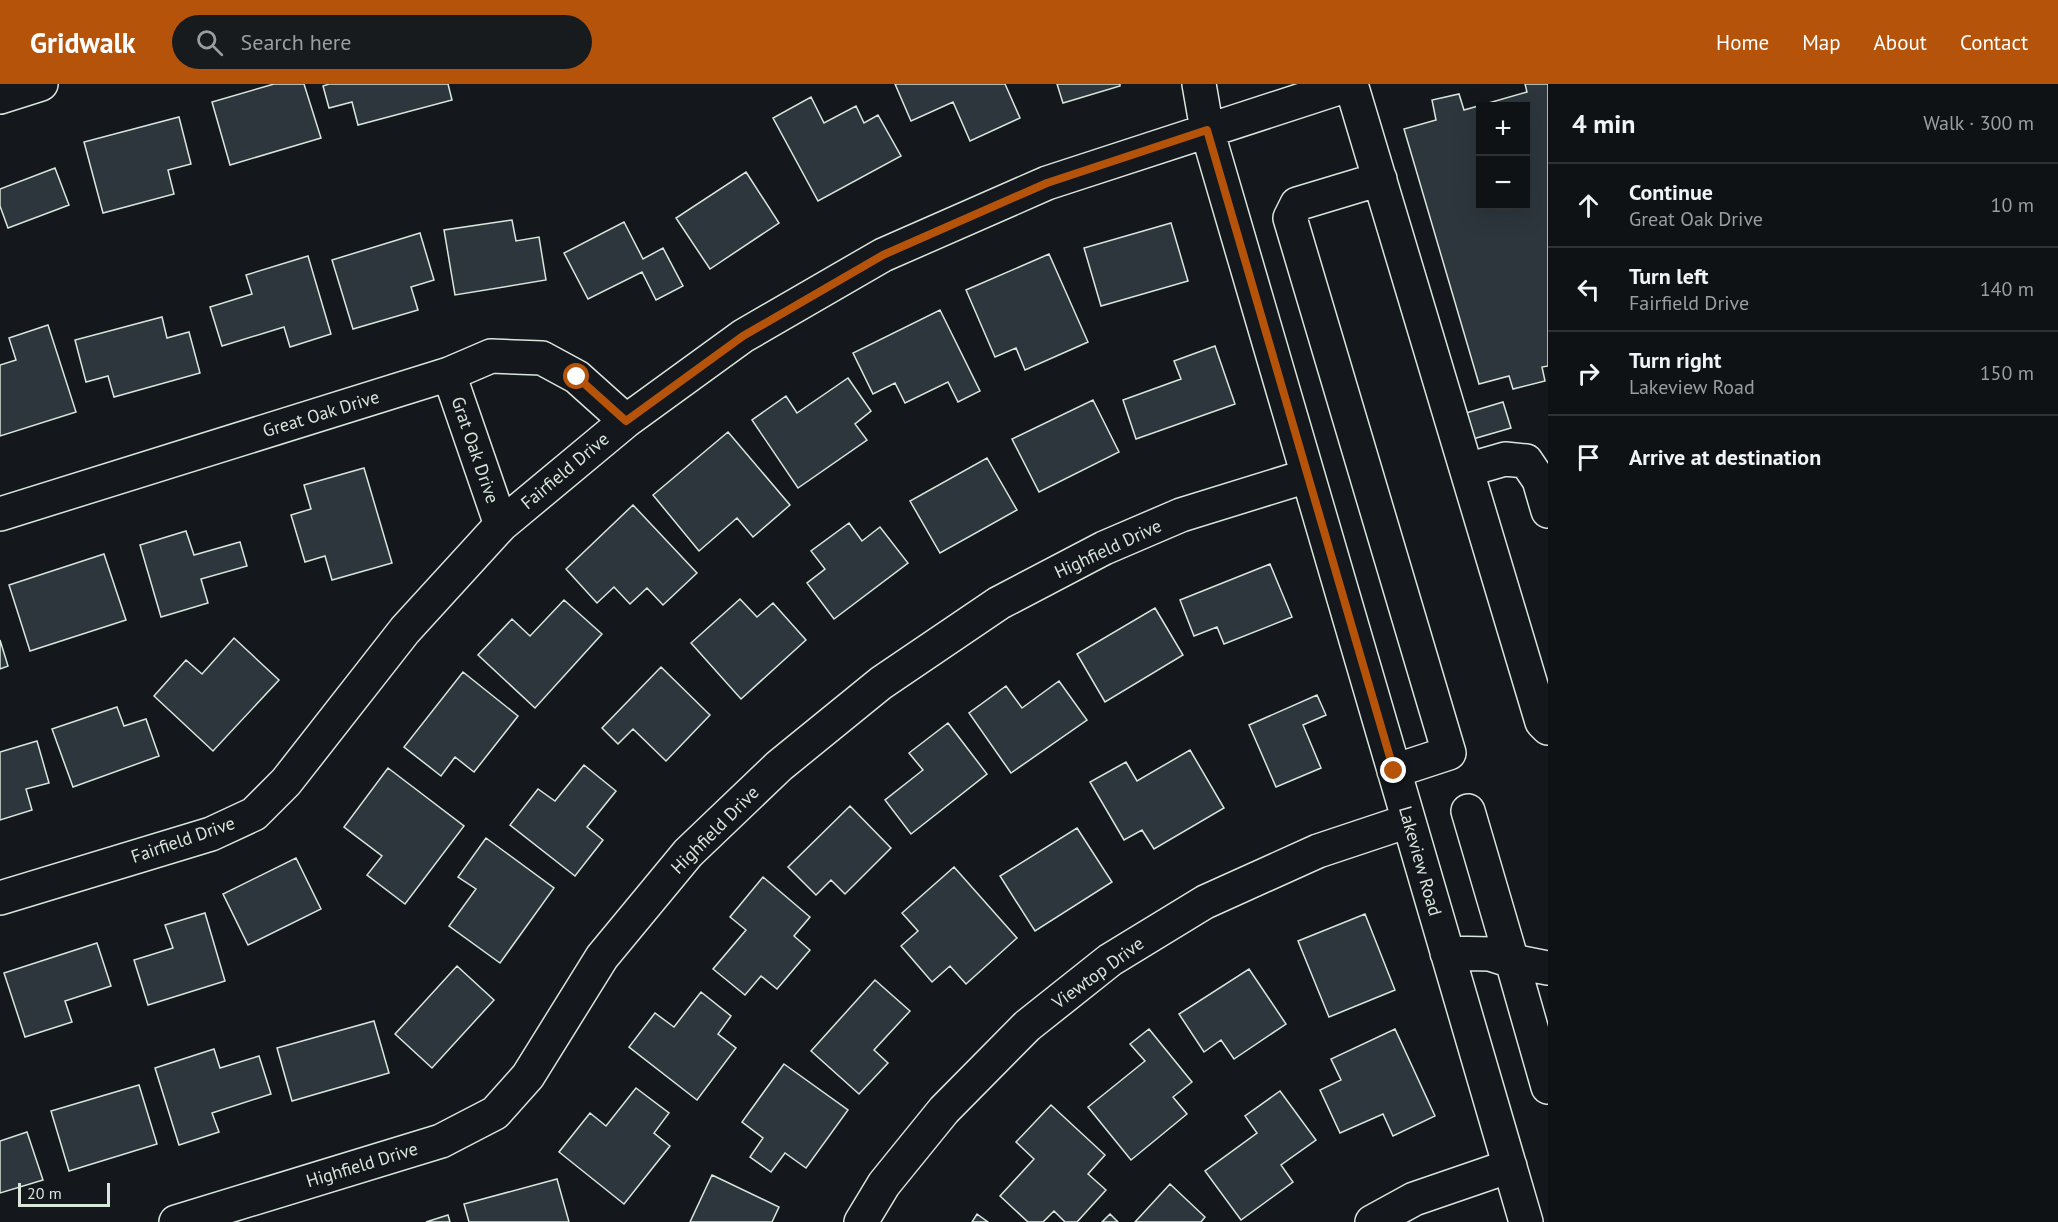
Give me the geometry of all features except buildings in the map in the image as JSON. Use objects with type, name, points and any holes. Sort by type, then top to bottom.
[{"type":"street","points":[[0,97],[41,84]]},
{"type":"street","name":"Lakeview Road","points":[[1199,84],[1207,130],[1526,1222]]},
{"type":"street","points":[[1352,84],[1545,725]]},
{"type":"street","name":"Fairfield Drive","points":[[0,898],[211,834],[254,814],[286,782],[405,630],[501,525],[626,421],[743,336],[883,255],[1047,183],[1352,84]]},
{"type":"street","points":[[1380,178],[1297,204],[1290,218],[1449,753],[1394,771]]},
{"type":"street","name":"Great Oak Drive","points":[[0,514],[448,374],[491,356],[542,358],[577,377],[626,421]]},
{"type":"street","name":"Grat Oak Drive","points":[[448,374],[501,525]]},
{"type":"street","points":[[1467,470],[1505,459],[1526,461],[1539,480],[1548,511]]},
{"type":"street","name":"Highfield Drive","points":[[176,1222],[441,1141],[495,1113],[528,1076],[602,957],[688,853],[779,766],[881,683],[999,603],[1104,548],[1181,515],[1307,476]]},
{"type":"street","points":[[1468,811],[1548,1087]]},
{"type":"street","name":"Viewtop Drive","points":[[861,1222],[884,1184],[944,1110],[1027,1026],[1110,960],[1205,902],[1318,851],[1408,821]]},
{"type":"street","points":[[1447,953],[1490,954],[1548,968]]},
{"type":"street","points":[[1372,1222],[1414,1199],[1510,1166]]},
{"type":"route","points":[[577,377],[626,421],[743,336],[883,255],[1047,183],[1207,130],[1394,771]]}]
